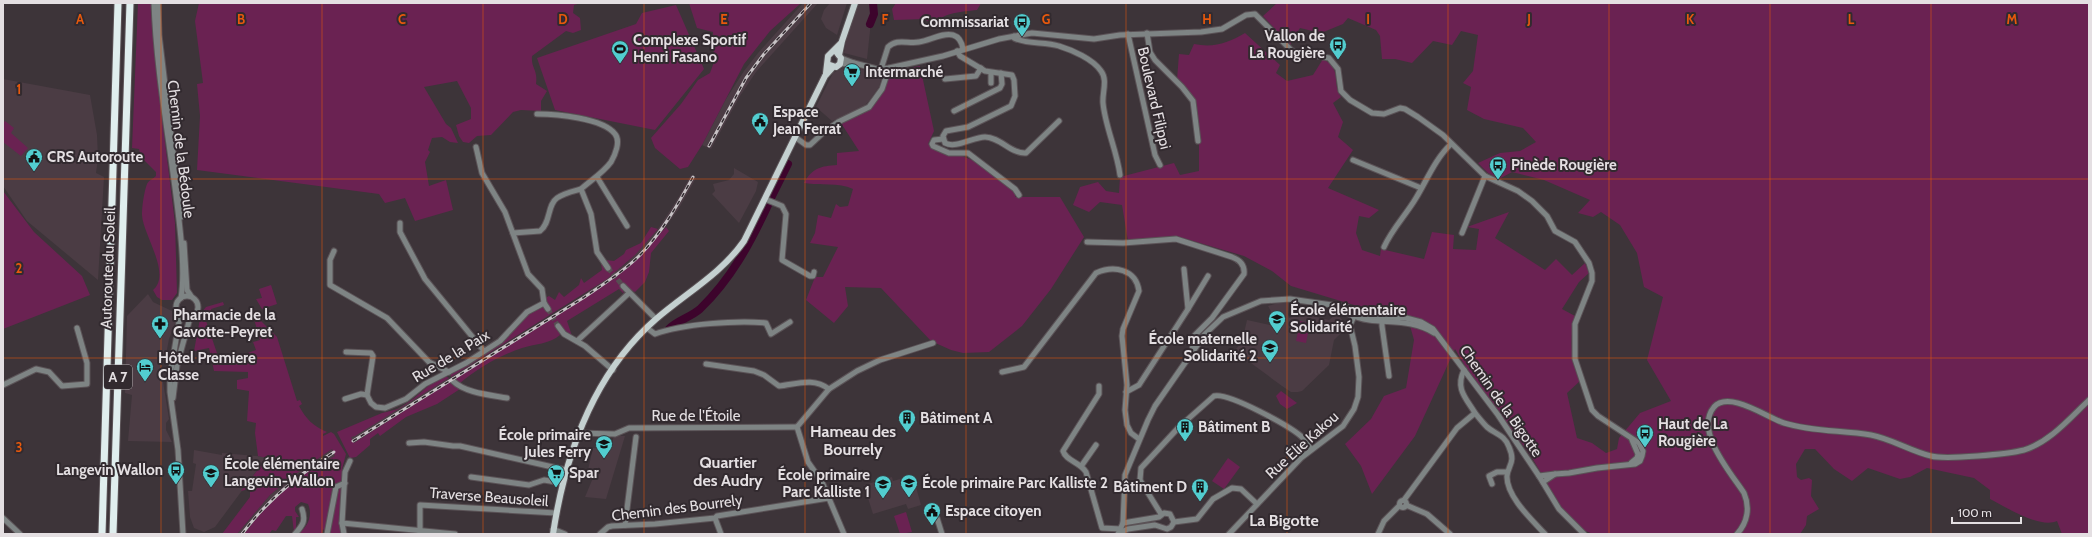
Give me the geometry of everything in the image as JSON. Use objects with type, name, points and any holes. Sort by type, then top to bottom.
[{"type":"highway","name":"Autoroute du Soleil","points":[[102,534],[118,3]]},
{"type":"highway","name":"Autoroute du Soleil","points":[[113,534],[130,3]]},
{"type":"main road","points":[[840,59],[842,40],[855,3]]},
{"type":"main road","points":[[831,65],[828,56],[842,40]]},
{"type":"main road","points":[[832,53],[840,59]]},
{"type":"main road","points":[[553,532],[562,483],[580,430],[613,370],[630,346],[656,319],[726,263],[744,241],[831,65],[840,59]]},
{"type":"street","name":"Chemin de la Bédoule","points":[[154,3],[158,66],[178,212],[182,291],[180,298]]},
{"type":"street","name":"Chemin de la Bédoule","points":[[158,3],[159,35],[174,143],[187,290],[191,296]]},
{"type":"street","points":[[840,59],[854,64],[881,69],[957,52],[963,49],[1014,36],[1040,33],[1094,40],[1128,34],[1214,30],[1229,26],[1246,15],[1255,14],[1292,51],[1329,58],[1338,69],[1341,91],[1359,106],[1379,114],[1405,108],[1443,135],[1485,176],[1518,191],[1532,201],[1547,216],[1555,231],[1575,242],[1588,263],[1592,273],[1592,281],[1575,324],[1575,359],[1592,410],[1598,416],[1630,438],[1638,454],[1635,460],[1628,464],[1569,474],[1539,476]]},
{"type":"street","points":[[1147,33],[1150,52],[1155,60],[1182,87],[1193,101],[1198,141]]},
{"type":"street","points":[[881,69],[888,47],[896,42],[915,43],[948,34],[954,35],[962,41],[963,49]]},
{"type":"street","name":"Boulevard Filippi","points":[[1128,34],[1155,155],[1160,166]]},
{"type":"street","points":[[1014,36],[1014,38],[1020,40],[1059,45],[1087,59],[1101,71],[1104,80],[1103,106],[1116,151],[1120,175]]},
{"type":"street","points":[[943,139],[946,131],[968,127],[1012,106],[1015,96],[1014,80],[1009,73],[991,73],[960,56],[957,52]]},
{"type":"street","points":[[795,137],[806,145],[810,145],[824,132],[842,120],[870,107],[882,89],[889,68]]},
{"type":"street","points":[[946,78],[976,76],[981,68]]},
{"type":"street","points":[[991,73],[991,84]]},
{"type":"street","points":[[954,111],[1000,88],[1002,84],[1001,73]]},
{"type":"street","points":[[513,233],[540,231],[546,224],[553,203],[557,198],[581,188],[597,177],[611,162],[618,140],[616,134],[609,128],[577,117],[537,114]]},
{"type":"street","points":[[943,139],[945,143],[952,145],[980,137],[990,137],[1018,152],[1026,153],[1059,120]]},
{"type":"street","points":[[943,139],[934,140],[932,144],[933,146],[949,153],[968,153],[1015,189],[1019,195]]},
{"type":"street","points":[[1384,247],[1388,237],[1416,198],[1420,188],[1445,150],[1451,144]]},
{"type":"street","points":[[476,147],[482,173],[505,212],[528,274],[542,289],[544,303],[548,309]]},
{"type":"street","points":[[1353,160],[1420,188]]},
{"type":"street","points":[[1462,233],[1485,176]]},
{"type":"street","points":[[597,177],[626,226]]},
{"type":"street","points":[[581,188],[591,214],[597,252],[608,268]]},
{"type":"street","points":[[765,199],[782,206],[786,214],[782,260],[810,276],[813,276],[814,272]]},
{"type":"street","points":[[400,224],[400,232],[425,280],[484,351]]},
{"type":"street","points":[[1086,242],[1123,243],[1176,239],[1232,256],[1240,261],[1244,274],[1212,318],[1195,335],[1192,351]]},
{"type":"street","points":[[334,251],[330,260],[330,285],[387,318],[429,362],[450,376],[457,385],[475,391],[507,398]]},
{"type":"street","points":[[1002,372],[1024,367],[1096,273],[1104,270],[1116,269],[1129,273],[1134,277],[1139,290],[1123,329],[1126,392],[1125,410],[1127,425],[1131,433],[1140,439]]},
{"type":"street","points":[[1184,269],[1188,309]]},
{"type":"street","points":[[1126,392],[1140,385],[1208,276]]},
{"type":"street","points":[[623,286],[628,294],[635,297],[656,319]]},
{"type":"street","points":[[577,341],[628,294]]},
{"type":"street","points":[[172,406],[177,365],[190,318],[194,316],[198,309],[196,301],[191,296],[180,298],[176,307],[180,316],[170,376],[170,392],[178,450],[183,534]]},
{"type":"street","name":"Chemin de la Bigotte","points":[[1120,532],[1123,523],[1124,475],[1155,406],[1192,351],[1205,334],[1223,317],[1252,304],[1280,298],[1346,307],[1354,314],[1421,322],[1433,328],[1539,476],[1559,509],[1584,534]]},
{"type":"street","name":"Rue de la Paix","points":[[367,395],[371,403],[376,407],[385,408],[406,399],[425,384],[450,376],[500,341],[523,315],[544,303]]},
{"type":"street","name":"Rue Élie Kakou","points":[[1229,534],[1310,449],[1343,426],[1354,409],[1358,397],[1359,377],[1355,346],[1350,325],[1354,314]]},
{"type":"street","points":[[180,316],[190,318]]},
{"type":"street","points":[[1382,318],[1389,376]]},
{"type":"street","points":[[647,328],[655,334],[691,327],[749,321],[766,323],[771,334],[790,322]]},
{"type":"street","points":[[558,326],[564,334],[577,341],[613,370]]},
{"type":"street","points":[[3,385],[36,369],[49,372],[62,386],[86,384],[87,362],[76,328]]},
{"type":"street","points":[[844,534],[822,482],[808,462],[797,427],[829,389],[857,371],[880,360],[933,343]]},
{"type":"street","points":[[345,399],[361,394],[367,395],[373,356],[371,353],[346,352]]},
{"type":"street","points":[[706,364],[754,371],[780,386],[808,382],[820,384],[829,389]]},
{"type":"street","points":[[1464,370],[1461,376],[1460,390],[1475,413],[1488,428],[1504,438],[1510,447],[1512,466],[1507,472],[1508,484],[1511,493],[1545,534]]},
{"type":"street","points":[[1099,386],[1099,394],[1063,451],[1066,456],[1082,465],[1086,472],[1102,528],[1120,532],[1128,529],[1160,525]]},
{"type":"street","points":[[1174,522],[1166,531],[1160,525],[1160,516],[1140,480],[1141,468],[1179,427],[1214,396],[1230,397],[1254,409],[1299,435],[1310,449]]},
{"type":"street","points":[[1737,534],[1745,521],[1748,509],[1747,500],[1744,493],[1715,450],[1710,433],[1709,424],[1712,411],[1721,402],[1726,401],[1740,404],[1795,426],[1872,435],[1919,453],[1942,458],[2012,452],[2033,447],[2049,438],[2089,400]]},
{"type":"street","points":[[1378,534],[1384,521],[1399,506],[1403,508],[1457,428],[1475,413]]},
{"type":"street","name":"Rue de l'Étoile","points":[[580,430],[596,434],[615,434],[629,428],[797,427]]},
{"type":"street","points":[[625,525],[636,437]]},
{"type":"street","points":[[410,443],[424,442],[460,446],[566,470]]},
{"type":"street","points":[[1082,465],[1096,446]]},
{"type":"street","points":[[344,534],[342,523],[346,467],[350,461]]},
{"type":"street","points":[[1492,484],[1489,476],[1497,472],[1507,472]]},
{"type":"street","points":[[1543,482],[1555,474]]},
{"type":"street","points":[[471,477],[529,485],[544,480],[562,483]]},
{"type":"street","points":[[327,534],[336,487],[345,483]]},
{"type":"street","points":[[1174,522],[1197,519],[1213,498],[1232,488],[1241,489],[1257,504]]},
{"type":"street","name":"Chemin des Bourrely","points":[[600,534],[608,527],[715,518],[717,516],[829,498]]},
{"type":"street","points":[[1405,503],[1427,514],[1450,534]]},
{"type":"street","name":"Traverse Beausoleil","points":[[420,532],[420,505],[556,513]]},
{"type":"street","points":[[295,534],[303,525],[305,516],[302,509]]},
{"type":"street","points":[[1123,523],[1170,514],[1174,522]]},
{"type":"street","points":[[933,517],[937,518],[942,534]]},
{"type":"street","points":[[3,518],[20,534]]},
{"type":"street","points":[[715,518],[720,534]]},
{"type":"street","points":[[342,523],[420,532],[455,534]]},
{"type":"street","points":[[553,532],[565,534]]},
{"type":"shaded area","points":[[138,3],[152,3],[156,70],[175,223],[177,293],[172,300],[162,300],[157,297],[153,290],[158,283],[158,265],[142,215],[143,199],[146,187],[149,181],[156,176],[156,172],[141,157],[139,149],[132,148]]},
{"type":"shaded area","points":[[199,3],[581,3],[574,5],[573,13],[580,18],[581,30],[573,33],[566,31],[532,56],[532,64],[536,75],[536,84],[547,91],[541,101],[541,111],[521,110],[513,112],[491,135],[477,136],[469,143],[463,142],[459,136],[456,125],[471,119],[471,108],[457,81],[424,87],[446,124],[451,128],[458,143],[450,142],[442,137],[432,138],[428,150],[430,152],[425,162],[429,186],[446,180],[453,210],[415,221],[405,198],[385,203],[379,194],[197,170],[200,116],[197,84],[203,83],[195,21]]},
{"type":"shaded area","points":[[689,3],[801,3],[770,31],[744,64],[702,145],[688,167],[680,169],[655,148],[651,138],[681,104],[698,80],[710,73],[714,62],[713,32],[697,28]]},
{"type":"shaded area","points":[[803,3],[818,3],[756,72],[740,96],[711,149],[702,145],[726,99],[744,71],[758,53]]},
{"type":"shaded area","points":[[830,3],[847,3],[837,35],[826,28],[821,19],[824,10]]},
{"type":"shaded area","points":[[858,3],[873,3],[867,59],[844,53],[848,30]]},
{"type":"shaded area","points":[[896,3],[981,3],[977,10],[948,15],[933,24],[924,19],[894,20],[892,9]]},
{"type":"shaded area","points":[[1277,3],[2089,3],[2089,534],[2062,534],[2057,521],[2050,523],[2042,522],[2014,512],[1990,499],[1990,490],[1974,478],[1927,468],[1910,477],[1900,479],[1868,468],[1852,481],[1834,469],[1815,449],[1805,449],[1796,464],[1797,477],[1801,480],[1809,478],[1812,480],[1811,496],[1819,509],[1807,516],[1806,525],[1800,534],[1593,534],[1583,530],[1563,510],[1531,456],[1471,376],[1455,349],[1415,436],[1372,494],[1361,466],[1345,444],[1371,419],[1384,396],[1406,388],[1414,340],[1407,315],[1354,305],[1291,286],[1272,271],[1244,256],[1183,238],[1128,241],[1122,205],[1100,202],[1089,212],[1073,205],[1080,187],[1098,182],[1106,191],[1119,193],[1120,177],[1174,163],[1180,175],[1199,171],[1199,146],[1194,101],[1177,80],[1179,54],[1189,55],[1194,44],[1221,44],[1233,40],[1245,33],[1280,65],[1276,73],[1287,81],[1313,75],[1323,59],[1333,67],[1338,92],[1341,97],[1333,103],[1343,122],[1338,137],[1353,150],[1328,188],[1379,210],[1369,218],[1359,216],[1356,233],[1362,250],[1380,256],[1381,249],[1424,259],[1432,232],[1454,235],[1453,249],[1476,250],[1479,229],[1467,227],[1509,212],[1495,238],[1545,270],[1556,259],[1572,275],[1585,263],[1589,273],[1579,282],[1562,309],[1575,316],[1572,334],[1572,349],[1580,381],[1567,393],[1577,438],[1592,443],[1606,453],[1617,449],[1619,438],[1640,413],[1671,401],[1647,360],[1663,297],[1644,287],[1637,253],[1620,225],[1601,212],[1593,217],[1578,213],[1590,200],[1544,180],[1512,172],[1499,179],[1488,173],[1478,163],[1500,153],[1520,151],[1536,142],[1523,128],[1484,119],[1467,110],[1471,87],[1463,83],[1473,71],[1478,35],[1461,31],[1452,45],[1433,41],[1412,63],[1395,59],[1382,59],[1380,36],[1376,30],[1348,18],[1343,24],[1321,33],[1300,28],[1290,45],[1263,16]]},
{"type":"shaded area","name":"Complexe Sportif Henri Fasano","points":[[676,5],[704,69],[655,130],[555,110],[537,58],[636,24],[642,13]]},
{"type":"shaded area","points":[[920,66],[934,131],[928,144],[948,156],[960,155],[974,161],[1012,188],[1015,191],[1015,197],[1060,197],[1084,237],[1051,289],[1022,326],[989,352],[963,353],[951,350],[931,341],[881,288],[845,287],[848,306],[834,323],[806,300],[815,277],[823,277],[838,247],[810,243],[815,233],[818,215],[831,218],[836,204],[840,207],[848,206],[853,189],[835,185],[804,183],[814,171],[822,167],[837,165],[837,153],[859,151],[841,123],[874,105],[880,97],[892,71]]},
{"type":"shaded area","points":[[845,67],[883,72],[879,87],[861,109],[832,121],[816,107],[833,73]]},
{"type":"shaded area","points":[[3,79],[90,95],[97,135],[98,158],[96,173],[104,177],[98,280],[27,221],[3,186]]},
{"type":"shaded area","points":[[5,121],[14,128],[11,133],[28,148],[21,156],[3,142],[3,123]]},
{"type":"shaded area","points":[[734,168],[758,182],[756,191],[739,223],[712,194],[715,191],[713,184],[729,180],[734,174]]},
{"type":"shaded area","points":[[691,175],[696,178],[678,210],[657,238],[625,270],[583,300],[453,380],[451,377],[578,299],[627,263],[658,229]]},
{"type":"shaded area","points":[[3,191],[34,232],[82,276],[90,295],[3,329]]},
{"type":"shaded area","points":[[651,227],[658,229],[635,255],[607,279],[451,377],[450,374],[474,361],[528,314],[543,306],[549,309],[545,298],[549,296],[555,300],[559,292],[564,297],[579,285],[581,278],[584,283],[602,270],[601,263],[597,258],[606,267],[606,260],[614,261],[624,254],[626,250],[641,243]]},
{"type":"shaded area","points":[[666,227],[669,231],[651,253],[649,272],[645,282],[635,292],[622,287],[624,294],[619,289],[567,321],[572,336],[558,329],[560,335],[552,340],[522,348],[505,355],[481,368],[459,384],[453,380],[609,282],[636,260]]},
{"type":"shaded area","points":[[271,285],[277,304],[262,309],[256,299],[262,298],[259,289]]},
{"type":"shaded area","points":[[148,294],[153,302],[172,311],[176,321],[169,339],[165,360],[160,363],[169,419],[166,423],[166,430],[172,442],[128,441],[132,395],[125,393],[127,316]]},
{"type":"shaded area","points":[[223,302],[224,305],[211,309],[213,315],[205,318],[218,356],[225,354],[228,360],[256,350],[253,342],[260,340],[252,312],[277,337],[297,401],[300,400],[302,404],[299,406],[302,411],[314,425],[327,432],[323,434],[323,436],[331,432],[334,434],[346,454],[342,469],[343,480],[336,484],[325,532],[323,529],[322,534],[298,534],[307,524],[310,516],[308,504],[301,502],[295,507],[295,511],[299,517],[296,517],[296,527],[299,528],[294,532],[292,516],[286,516],[276,531],[272,530],[269,534],[244,534],[263,511],[285,490],[309,471],[335,456],[332,449],[297,473],[270,495],[237,534],[222,534],[250,497],[250,489],[254,487],[253,484],[247,485],[245,490],[241,491],[267,458],[258,456],[255,433],[256,423],[247,421],[249,391],[237,389],[237,380],[248,378],[248,372],[214,371],[209,348],[194,351],[201,313],[206,307]]},
{"type":"shaded area","points":[[1278,303],[1289,303],[1289,318],[1304,314],[1329,320],[1335,315],[1340,317],[1347,327],[1334,340],[1329,365],[1302,391],[1298,392],[1291,392],[1282,386],[1240,355],[1236,349],[1242,342],[1247,320],[1270,325],[1272,313],[1268,306]]},
{"type":"shaded area","points":[[1300,321],[1310,323],[1306,343],[1296,341]]},
{"type":"shaded area","points":[[445,376],[449,378],[355,436],[351,437],[354,443],[451,381],[454,386],[460,389],[437,404],[406,417],[380,436],[378,433],[370,439],[370,445],[356,457],[350,458],[337,432],[382,413],[398,409],[413,399],[433,382]]},
{"type":"shaded area","points":[[449,378],[451,381],[354,444],[350,437]]},
{"type":"shaded area","points":[[1281,391],[1297,403],[1287,409],[1280,404],[1276,396]]},
{"type":"shaded area","name":"École primaire Jules Ferry","points":[[614,436],[625,436],[606,499],[585,497],[595,473],[588,470],[593,448],[610,449]]},
{"type":"shaded area","points":[[332,449],[335,456],[276,497],[244,534],[237,534],[270,495],[297,473]]},
{"type":"shaded area","name":"École élémentaire Langevin-Wallon","points":[[194,450],[222,455],[222,453],[267,457],[215,527],[204,532],[194,528],[190,517],[188,491],[192,491],[196,464],[193,463]]},
{"type":"shaded area","points":[[1228,458],[1240,467],[1224,489],[1212,481]]},
{"type":"shaded area","name":"École primaire Parc Kalliste 1","points":[[892,477],[893,481],[907,477],[911,488],[916,487],[921,505],[908,509],[906,504],[873,514],[864,485]]},
{"type":"shaded area","points":[[342,487],[341,534],[328,534],[337,490]]},
{"type":"shaded area","points":[[906,512],[912,532],[900,534],[894,516]]},
{"type":"waterway","points":[[870,24],[874,14],[873,3]]},
{"type":"waterway","points":[[771,198],[788,164]]},
{"type":"waterway","points":[[669,329],[700,309],[721,286],[747,247],[768,205]]},
{"type":"tunnel","points":[[608,268],[623,286]]},
{"type":"tunnel","points":[[548,309],[558,326]]},
{"type":"railway","points":[[709,146],[746,78],[764,54],[811,3]]},
{"type":"railway","points":[[353,441],[583,298],[619,273],[633,262],[655,238],[693,177]]},
{"type":"railway","points":[[242,534],[262,510],[284,489],[334,452]]},
{"type":"place","name":"Commissariat","points":[[1022,37]]},
{"type":"place","name":"Vallon de La Rougière","points":[[1338,60]]},
{"type":"place","name":"Complexe Sportif Henri Fasano","points":[[620,64]]},
{"type":"place","name":"Intermarché","points":[[852,87]]},
{"type":"place","name":"Espace Jean Ferrat","points":[[760,136]]},
{"type":"place","name":"CRS Autoroute","points":[[34,172]]},
{"type":"place","name":"Pinède Rougière","points":[[1498,180]]},
{"type":"place","name":"École élémentaire Solidarité","points":[[1277,334]]},
{"type":"place","name":"Pharmacie de la Gavotte-Peyret","points":[[160,339]]},
{"type":"place","name":"École maternelle Solidarité 2","points":[[1270,363]]},
{"type":"place","name":"Hôtel Premiere Classe","points":[[145,382]]},
{"type":"place","name":"Bâtiment A","points":[[907,433]]},
{"type":"place","name":"Bâtiment B","points":[[1185,442]]},
{"type":"place","name":"Haut de La Rougière","points":[[1645,448]]},
{"type":"place","name":"École primaire Jules Ferry","points":[[604,459]]},
{"type":"place","name":"Langevin Wallon","points":[[176,485]]},
{"type":"place","name":"École élémentaire Langevin-Wallon","points":[[211,488]]},
{"type":"place","name":"Spar","points":[[556,488]]},
{"type":"place","name":"École primaire Parc Kalliste 2","points":[[909,498]]},
{"type":"place","name":"École primaire Parc Kalliste 1","points":[[883,499]]},
{"type":"place","name":"Bâtiment D","points":[[1200,502]]},
{"type":"place","name":"Espace citoyen","points":[[932,526]]},
{"type":"district","name":"Hameau des Bourrely","points":[[853,440]]},
{"type":"district","name":"Quartier des Audry","points":[[728,471]]},
{"type":"district","name":"La Bigotte","points":[[1284,520]]}]
